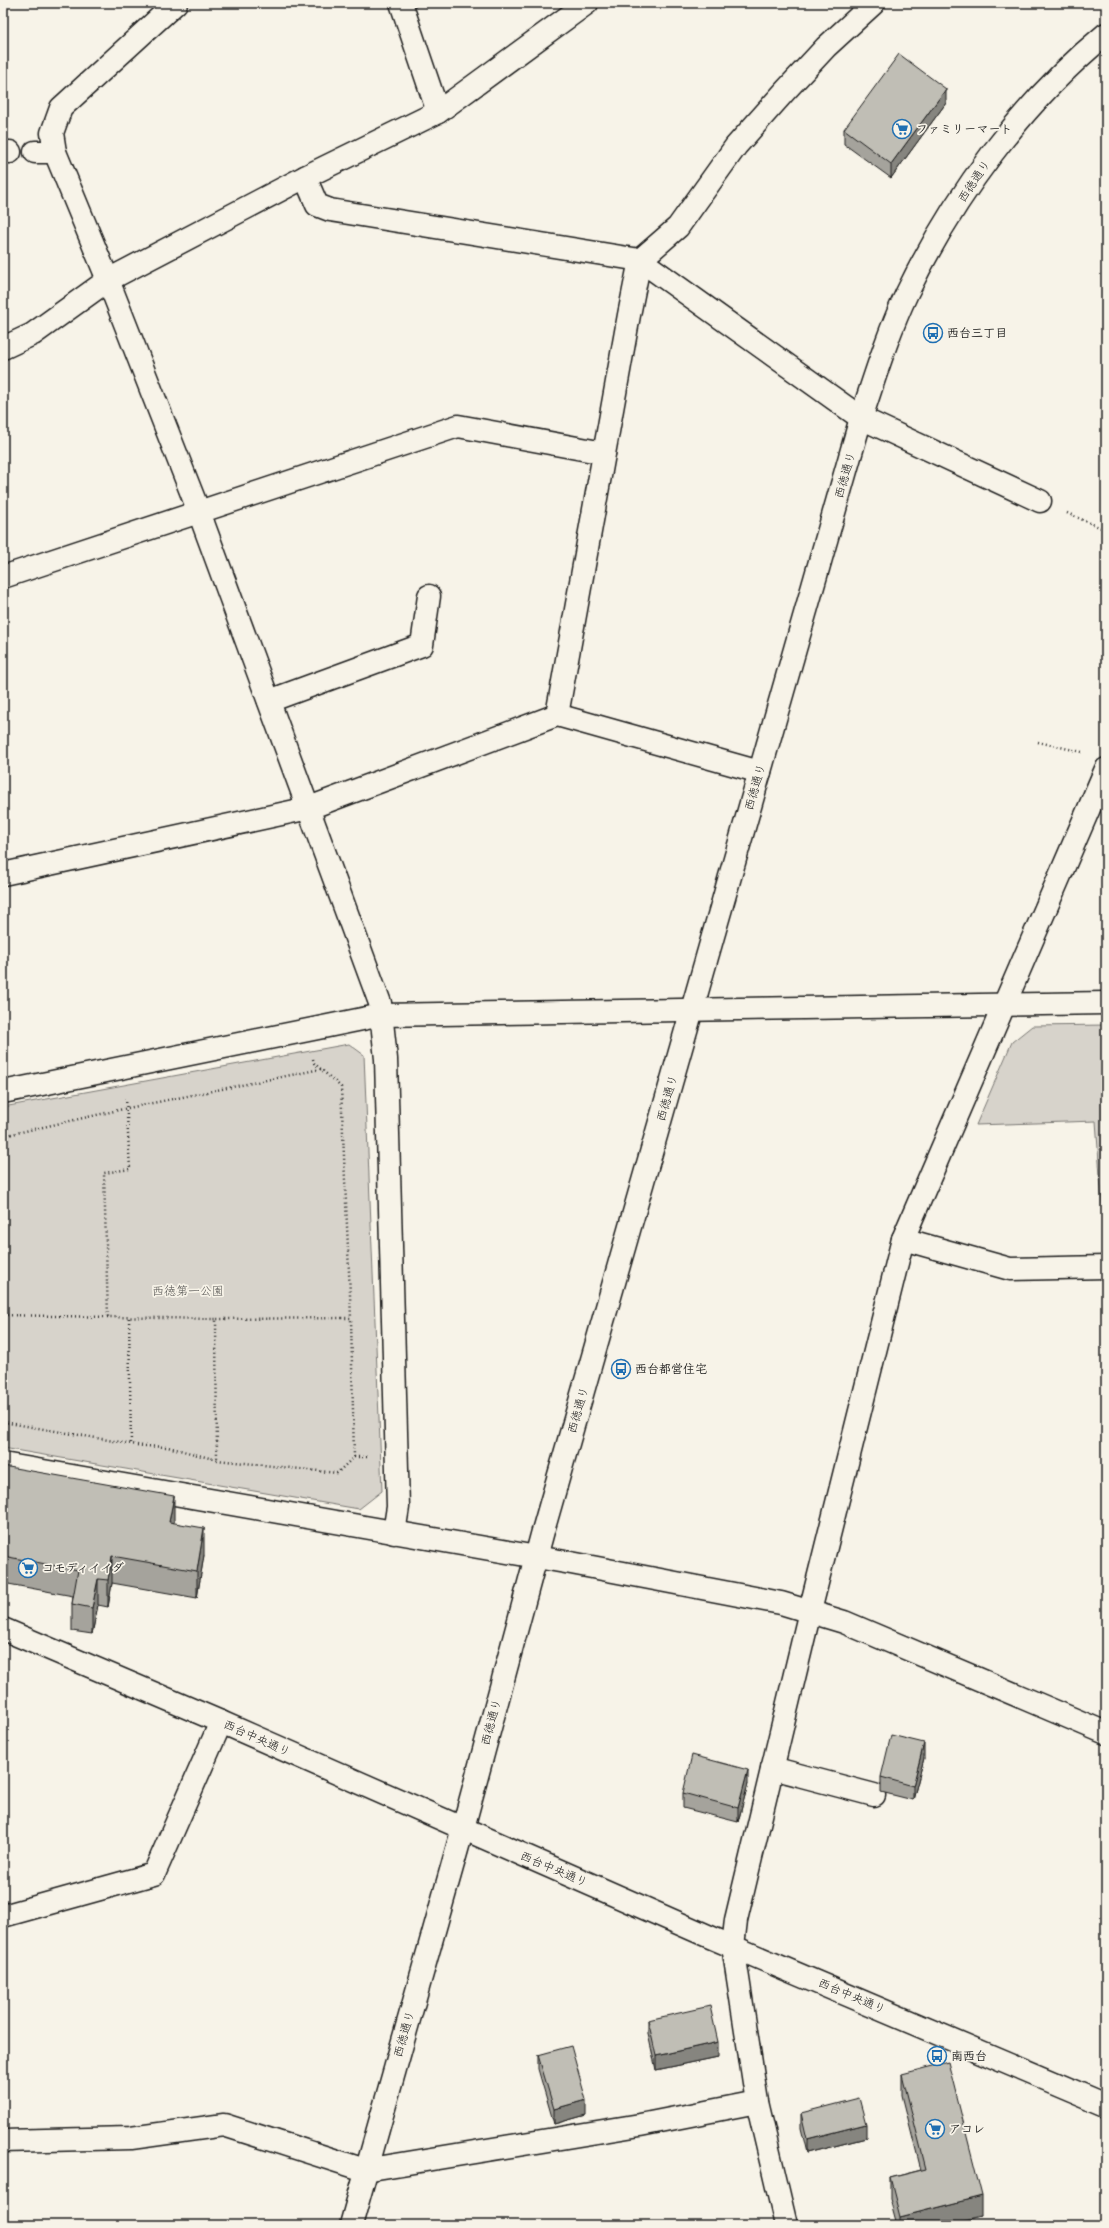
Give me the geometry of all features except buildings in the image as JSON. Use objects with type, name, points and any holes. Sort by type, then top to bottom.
[{"type":"street","points":[[176,3],[61,108],[45,152],[108,280],[199,512],[377,993],[382,1015],[386,1059],[398,1507],[394,1533]]},
{"type":"street","points":[[401,3],[438,112]]},
{"type":"street","points":[[3,348],[33,334],[108,280],[305,177],[438,112],[587,3]]},
{"type":"street","points":[[557,715],[640,260],[678,227],[736,146],[786,90],[826,47],[874,3]]},
{"type":"street","name":"西徳通り","points":[[351,2225],[365,2170],[463,1828],[535,1558],[860,418],[882,354],[906,294],[937,236],[972,182],[1012,130],[1059,79],[1106,34]]},
{"type":"street","points":[[305,177],[317,205],[330,210],[640,260],[860,418],[1040,502]]},
{"type":"street","points":[[3,577],[458,426],[604,453]]},
{"type":"street","points":[[269,702],[422,645],[429,596]]},
{"type":"street","points":[[3,874],[309,808],[557,715],[760,772]]},
{"type":"street","points":[[786,2225],[757,2102],[733,1946],[736,1920],[810,1611],[902,1239],[1106,769]]},
{"type":"street","points":[[3,1092],[382,1015],[1106,1003]]},
{"type":"street","points":[[902,1239],[1010,1270],[1106,1267]]},
{"type":"street","points":[[3,1464],[781,1603],[844,1622],[1106,1733]]},
{"type":"street","name":"西台中央通り","points":[[3,1629],[221,1722],[733,1946],[1106,2105]]},
{"type":"street","points":[[3,1916],[154,1874],[221,1722]]},
{"type":"street","points":[[772,1768],[874,1795]]},
{"type":"street","points":[[3,2141],[131,2138],[224,2125],[365,2170],[640,2125],[757,2102]]},
{"type":"path","points":[[1040,502],[1106,530]]},
{"type":"path","points":[[1038,742],[1083,752]]},
{"type":"path","points":[[3,1422],[131,1444],[168,1447],[217,1460],[337,1473],[354,1457],[352,1318],[341,1087],[314,1063],[305,1030]]},
{"type":"path","points":[[3,1136],[128,1108],[321,1069]]},
{"type":"path","points":[[108,1317],[104,1173],[130,1169],[128,1108]]},
{"type":"path","points":[[3,1315],[216,1319],[352,1318]]},
{"type":"path","points":[[129,1318],[131,1444]]},
{"type":"path","points":[[216,1319],[217,1460]]},
{"type":"green space","points":[[1106,1025],[1105,1245],[1096,1121],[976,1125],[1012,1042],[1032,1026]]},
{"type":"green space","name":"西徳第一公園","points":[[349,1044],[364,1055],[382,1491],[359,1509],[3,1448],[3,1107]]},
{"type":"place","name":"ファミリーマート","points":[[902,129]]},
{"type":"place","name":"西台三丁目","points":[[933,333]]},
{"type":"place","name":"西台都営住宅","points":[[621,1369]]},
{"type":"place","name":"コモディイイダ","points":[[28,1568]]},
{"type":"place","name":"南西台","points":[[937,2056]]},
{"type":"place","name":"アコレ","points":[[935,2129]]}]
